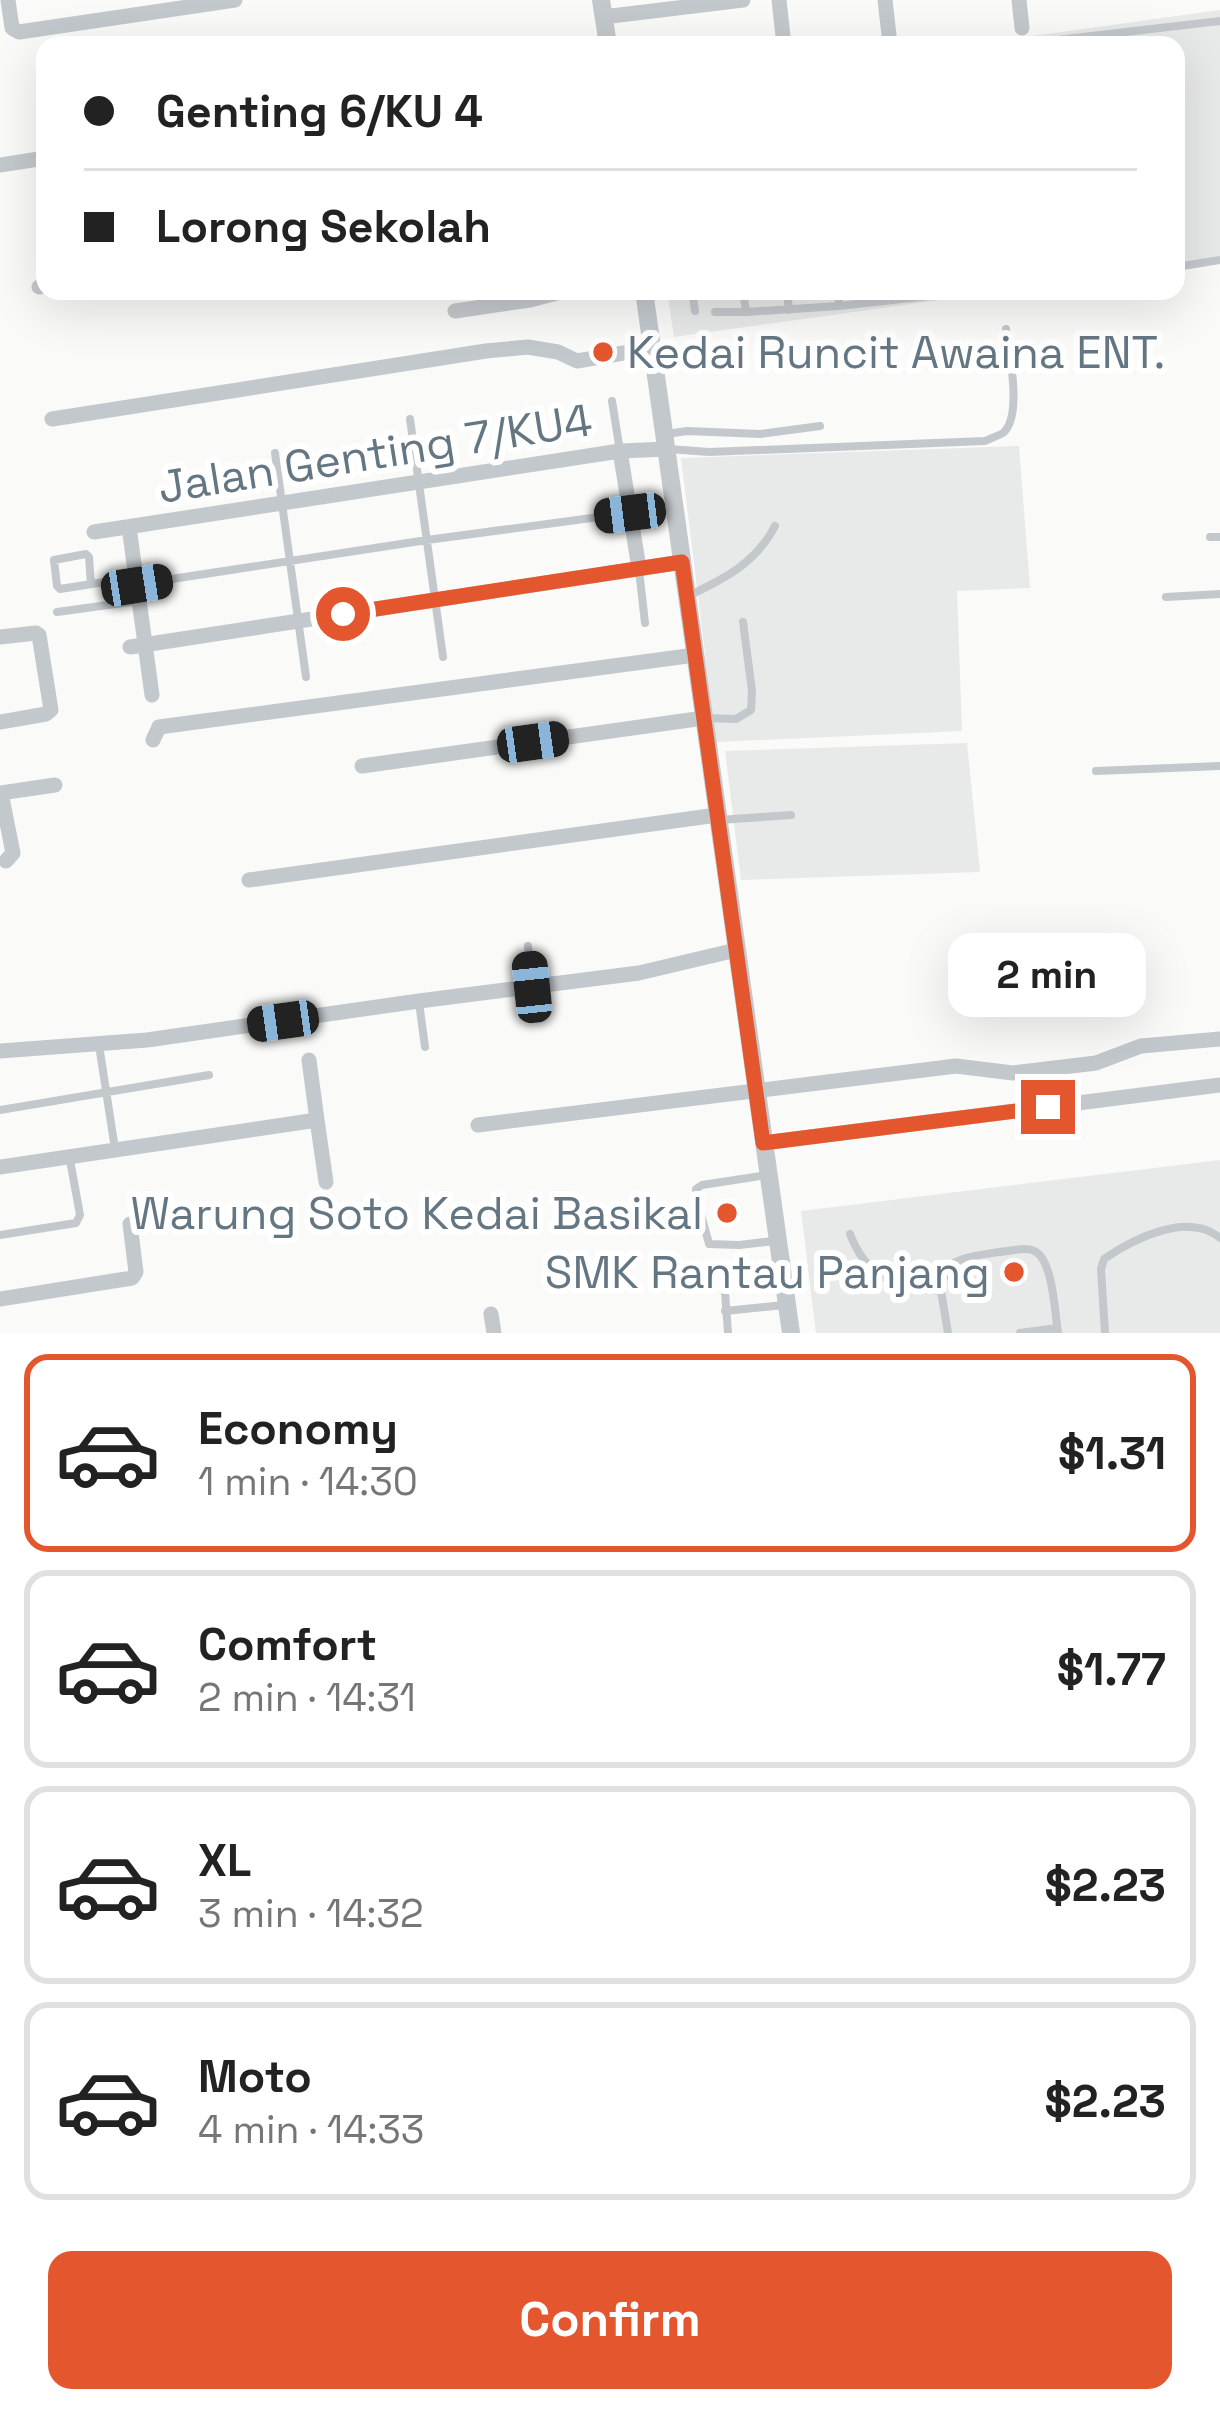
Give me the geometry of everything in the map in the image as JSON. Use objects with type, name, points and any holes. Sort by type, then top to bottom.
[{"type":"street","points":[[8,0],[12,28],[20,32],[188,3],[235,0]]},
{"type":"street","points":[[602,8],[742,0]]},
{"type":"street","points":[[779,0],[783,36]]},
{"type":"street","points":[[885,0],[889,36]]},
{"type":"street","points":[[1019,0],[1022,28]]},
{"type":"street","points":[[0,165],[36,159]]},
{"type":"street","points":[[455,311],[530,300]]},
{"type":"street","points":[[645,300],[791,1333]]},
{"type":"street","points":[[52,419],[487,351],[528,347],[577,361],[652,348]]},
{"type":"street","name":"Jalan Genting 7/KU4","points":[[94,532],[667,441]]},
{"type":"street","points":[[620,452],[639,568]]},
{"type":"street","points":[[129,527],[138,646],[152,694]]},
{"type":"street","points":[[138,646],[682,562]]},
{"type":"street","points":[[0,637],[39,635],[51,710],[0,722]]},
{"type":"street","points":[[153,740],[159,727],[695,655]]},
{"type":"street","points":[[362,766],[704,718]]},
{"type":"street","points":[[6,861],[14,853],[1,793],[55,785]]},
{"type":"street","points":[[249,880],[718,817]]},
{"type":"street","points":[[0,1051],[147,1040],[639,974],[736,950]]},
{"type":"street","points":[[478,1124],[956,1066],[1013,1072],[1096,1063],[1141,1046],[1220,1039]]},
{"type":"street","points":[[309,1060],[326,1182]]},
{"type":"street","points":[[763,1143],[1220,1085]]},
{"type":"street","points":[[0,1167],[317,1120]]},
{"type":"street","points":[[0,1299],[132,1278],[136,1272],[130,1224]]},
{"type":"street","points":[[491,1314],[494,1333]]},
{"type":"lane","points":[[1091,36],[1220,21]]},
{"type":"lane","points":[[1185,266],[1220,260]]},
{"type":"lane","points":[[693,300],[695,311]]},
{"type":"lane","points":[[744,300],[746,312]]},
{"type":"lane","points":[[788,300],[789,310]]},
{"type":"lane","points":[[839,300],[839,306]]},
{"type":"lane","points":[[715,312],[893,300]]},
{"type":"lane","points":[[667,441],[709,452],[985,441],[1003,434],[1013,419],[1006,329]]},
{"type":"lane","points":[[612,401],[620,452]]},
{"type":"lane","points":[[410,419],[443,657]]},
{"type":"lane","points":[[667,441],[687,431],[760,434],[820,426]]},
{"type":"lane","points":[[275,453],[306,677]]},
{"type":"lane","points":[[57,612],[137,587],[630,513]]},
{"type":"lane","points":[[687,596],[748,563],[775,526]]},
{"type":"lane","points":[[91,584],[86,554],[54,560],[60,589],[91,584],[137,587]]},
{"type":"lane","points":[[639,568],[645,623]]},
{"type":"lane","points":[[1166,597],[1220,594]]},
{"type":"lane","points":[[704,718],[736,719],[752,710],[743,622]]},
{"type":"lane","points":[[1096,772],[1220,766]]},
{"type":"lane","points":[[718,817],[791,815]]},
{"type":"lane","points":[[528,946],[532,987]]},
{"type":"lane","points":[[419,1000],[425,1047]]},
{"type":"lane","points":[[99,1043],[115,1150]]},
{"type":"lane","points":[[0,1110],[209,1075]]},
{"type":"lane","points":[[0,1235],[76,1223],[80,1214],[69,1155]]},
{"type":"lane","points":[[768,1175],[696,1189],[709,1244],[777,1240]]},
{"type":"lane","points":[[580,1224],[700,1216]]},
{"type":"lane","points":[[1105,1333],[1104,1259],[1134,1241],[1179,1228],[1196,1228],[1220,1238]]},
{"type":"lane","points":[[850,1234],[866,1265],[877,1275],[890,1282],[941,1291]]},
{"type":"lane","points":[[948,1333],[941,1291],[946,1268],[955,1261],[1022,1249],[1035,1251],[1044,1260],[1057,1331],[1020,1333]]},
{"type":"lane","points":[[724,1278],[728,1333]]},
{"type":"lane","points":[[725,1311],[787,1305]]},
{"type":"shaded area","points":[[1220,10],[1220,261],[1185,266],[1185,36],[1032,36]]},
{"type":"shaded area","points":[[668,300],[940,300],[674,337]]},
{"type":"shaded area","points":[[1019,446],[1030,588],[957,591],[962,731],[716,742],[681,458]]},
{"type":"shaded area","points":[[967,743],[980,872],[741,880],[725,751]]},
{"type":"shaded area","name":"SMK Rantau Panjang","points":[[1220,1160],[1220,1333],[816,1333],[801,1211]]},
{"type":"place","name":"Kedai Runcit Awaina ENT.","points":[[603,352]]},
{"type":"place","name":"Warung Soto Kedai Basikal","points":[[727,1213]]},
{"type":"place","name":"SMK Rantau Panjang","points":[[1014,1272]]},
{"type":"route","points":[[343,614],[682,562],[763,1143],[1048,1107]]}]
